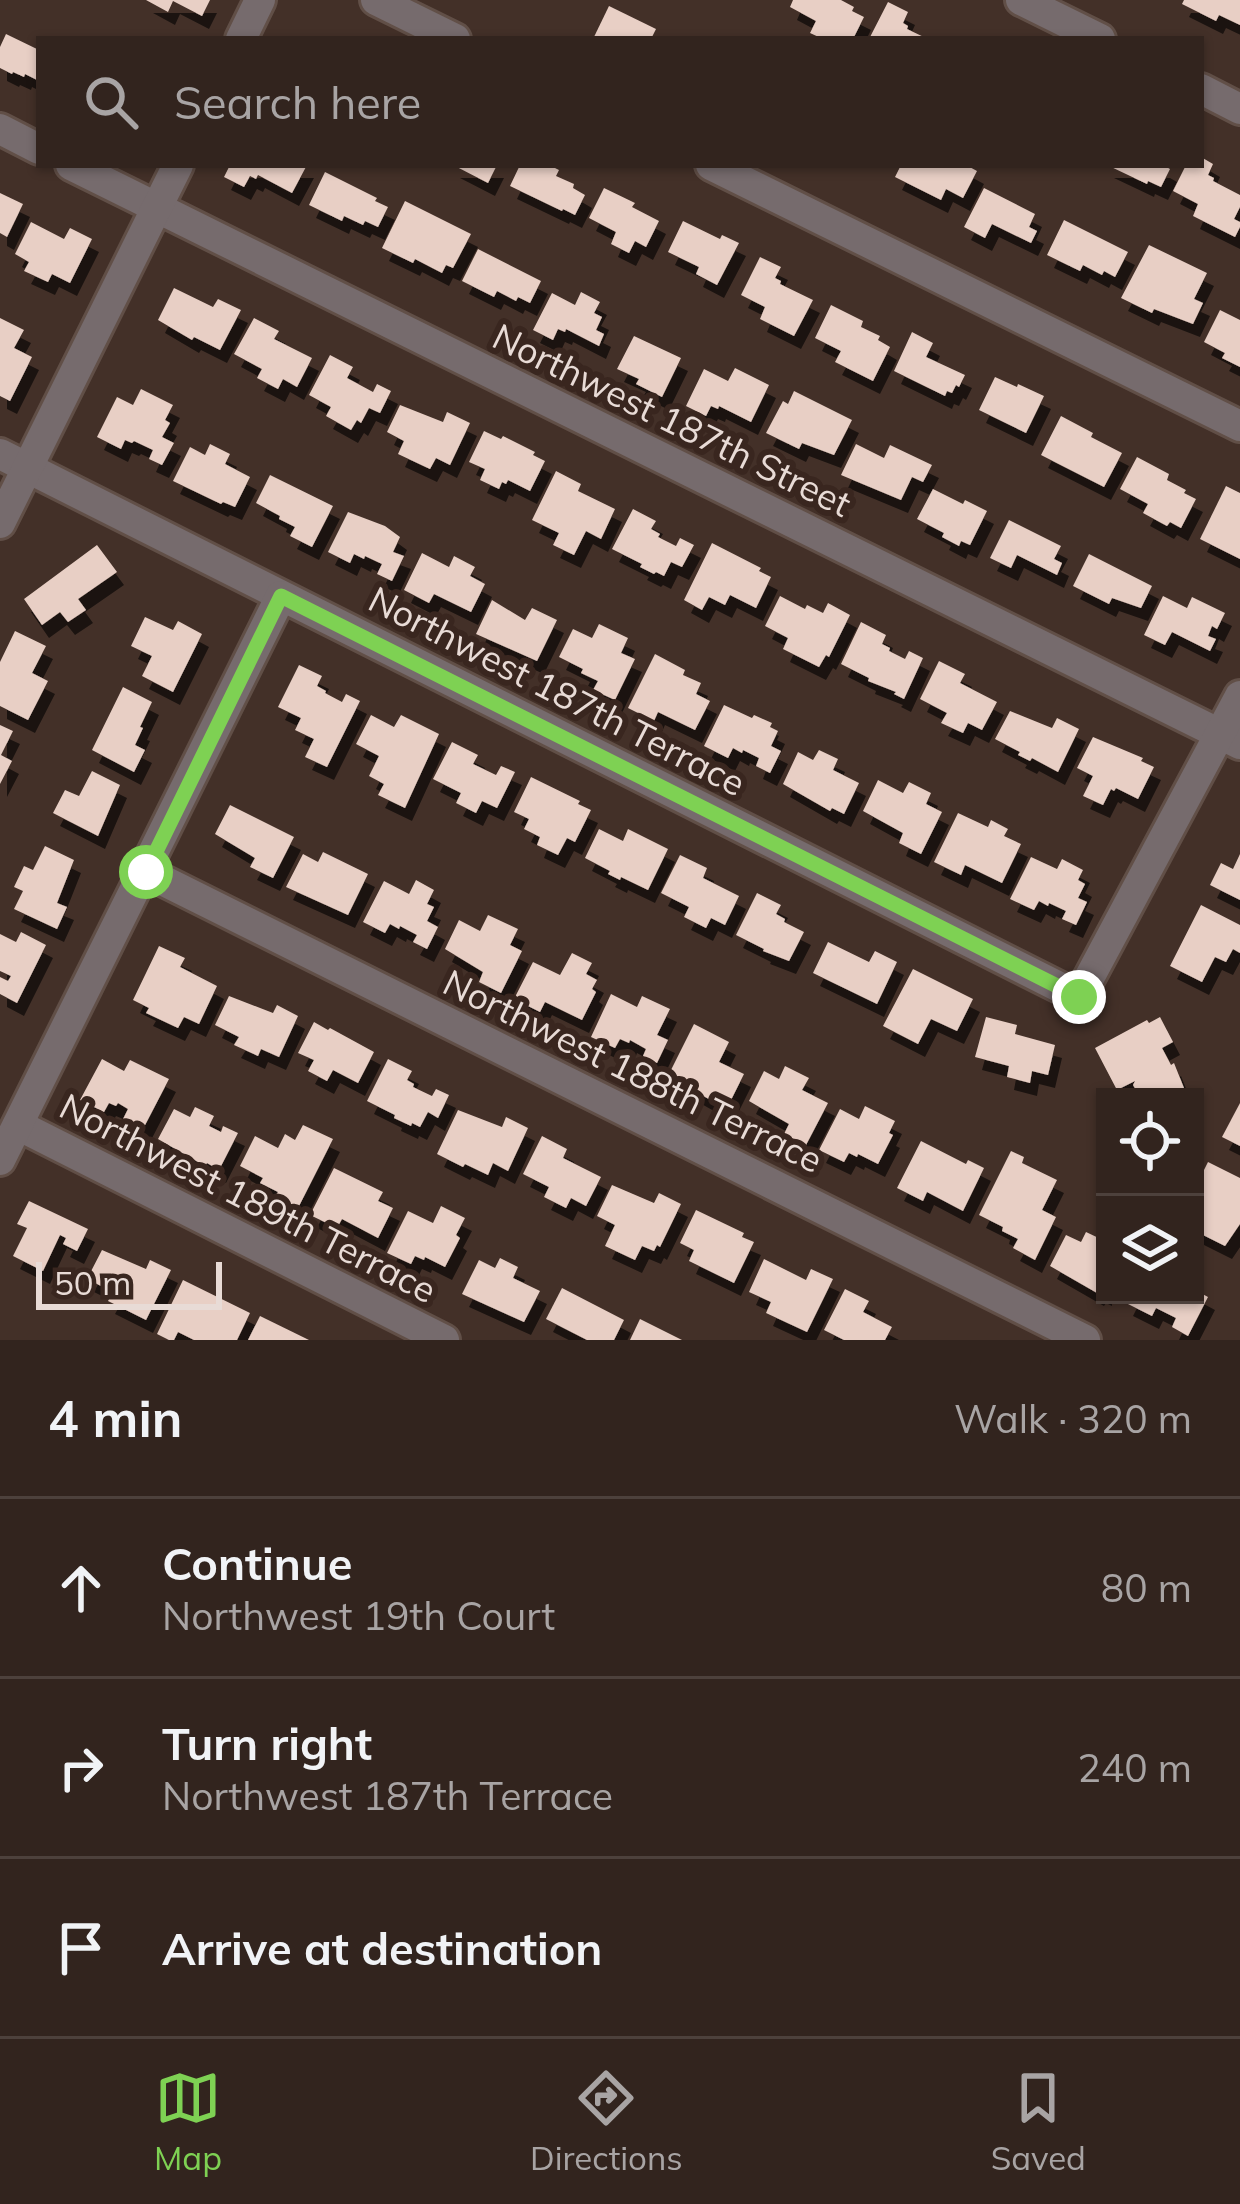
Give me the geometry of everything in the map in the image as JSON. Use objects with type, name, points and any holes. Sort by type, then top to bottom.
[{"type":"street","points":[[242,36],[260,0]]},
{"type":"street","points":[[376,0],[449,36]]},
{"type":"street","points":[[1021,0],[1094,36]]},
{"type":"street","points":[[1204,91],[1240,109]]},
{"type":"street","points":[[0,129],[36,147]]},
{"type":"street","name":"Northwest 187th Street","points":[[77,168],[1230,739]]},
{"type":"street","points":[[0,523],[14,461],[176,168]]},
{"type":"street","points":[[717,168],[1240,426]]},
{"type":"street","name":"Northwest 187th Terrace","points":[[14,461],[1079,997],[1230,739]]},
{"type":"street","points":[[0,1160],[281,596]]},
{"type":"street","points":[[1230,739],[1240,695]]},
{"type":"street","name":"Northwest 188th Terrace","points":[[146,872],[1085,1340]]},
{"type":"street","name":"Northwest 189th Terrace","points":[[18,1125],[444,1340]]},
{"type":"building","points":[[146,0],[210,0],[202,16],[173,1],[168,12]]},
{"type":"building","points":[[793,0],[841,0],[864,17],[854,36],[816,36],[810,33],[816,21],[790,7]]},
{"type":"building","points":[[1184,0],[1240,0],[1240,25],[1219,15],[1216,21],[1182,4]]},
{"type":"building","points":[[888,2],[908,12],[903,23],[922,36],[871,36]]},
{"type":"building","points":[[609,6],[656,29],[652,36],[594,36]]},
{"type":"building","points":[[6,34],[36,49],[36,80],[0,68],[0,47]]},
{"type":"building","points":[[1204,159],[1213,164],[1208,175],[1213,181],[1240,195],[1234,219],[1240,227],[1235,237],[1193,216],[1198,204],[1173,191],[1184,168],[1204,168]]},
{"type":"building","points":[[228,168],[305,168],[292,193],[258,175],[256,179],[250,176],[244,187],[224,177]]},
{"type":"building","points":[[459,168],[496,168],[488,183]]},
{"type":"building","points":[[519,168],[555,168],[559,170],[556,176],[585,195],[575,215],[510,186]]},
{"type":"building","points":[[900,168],[977,171],[963,198],[946,189],[941,200],[895,177]]},
{"type":"building","points":[[1113,168],[1170,169],[1161,187]]},
{"type":"building","points":[[325,172],[388,207],[378,227],[344,216],[342,221],[309,205]]},
{"type":"building","points":[[604,188],[659,221],[646,247],[635,241],[629,253],[611,244],[616,232],[589,218]]},
{"type":"building","points":[[984,188],[1035,214],[1029,227],[1037,231],[1031,243],[992,224],[985,238],[964,227]]},
{"type":"building","points":[[0,193],[23,204],[7,237],[0,233]]},
{"type":"building","points":[[405,201],[471,234],[453,268],[446,265],[442,273],[382,248]]},
{"type":"building","points":[[1064,220],[1128,252],[1115,277],[1083,265],[1080,271],[1047,255]]},
{"type":"building","points":[[683,221],[739,243],[717,285],[696,274],[699,267],[668,252]]},
{"type":"building","points":[[31,222],[64,239],[70,228],[92,239],[70,283],[52,274],[48,282],[24,271],[29,262],[15,254]]},
{"type":"building","points":[[1149,245],[1207,273],[1194,299],[1203,303],[1193,324],[1121,298]]},
{"type":"building","points":[[478,249],[541,281],[530,303],[497,291],[494,297],[462,281]]},
{"type":"building","points":[[760,257],[781,267],[775,278],[780,284],[813,300],[794,336],[760,319],[765,307],[741,295]]},
{"type":"building","points":[[174,288],[213,307],[218,299],[241,310],[220,350],[158,320]]},
{"type":"building","points":[[581,292],[600,302],[594,313],[602,317],[596,330],[604,334],[599,346],[566,329],[558,329],[553,340],[533,330],[552,293],[575,305]]},
{"type":"building","points":[[831,305],[863,321],[861,327],[890,347],[873,381],[835,362],[841,351],[815,338]]},
{"type":"building","points":[[1220,310],[1240,320],[1240,367],[1204,342]]},
{"type":"building","points":[[0,318],[24,330],[14,348],[32,357],[10,401],[0,396]]},
{"type":"building","points":[[254,318],[279,331],[274,339],[312,358],[297,387],[283,379],[278,389],[257,378],[262,369],[234,354]]},
{"type":"building","points":[[912,332],[933,343],[926,357],[965,375],[952,393],[947,391],[945,396],[894,371]]},
{"type":"building","points":[[634,336],[681,358],[662,397],[617,369]]},
{"type":"building","points":[[330,355],[353,367],[347,378],[373,392],[377,384],[391,391],[380,413],[369,408],[351,430],[326,416],[331,407],[309,395]]},
{"type":"building","points":[[735,368],[769,385],[751,422],[719,406],[711,406],[706,416],[686,406],[704,369],[728,381]]},
{"type":"building","points":[[995,377],[1044,396],[1026,433],[979,410]]},
{"type":"building","points":[[141,389],[173,405],[162,437],[174,443],[162,465],[149,459],[153,450],[134,441],[125,440],[121,449],[97,437],[117,397],[133,405]]},
{"type":"building","points":[[794,391],[852,420],[834,455],[802,443],[799,449],[766,433],[783,401],[788,404]]},
{"type":"building","points":[[400,405],[443,422],[447,412],[470,423],[450,465],[436,458],[430,469],[398,454],[404,441],[387,432]]},
{"type":"building","points":[[1061,416],[1122,453],[1104,487],[1041,455]]},
{"type":"building","points":[[484,431],[503,436],[545,461],[530,491],[508,480],[499,489],[480,480],[485,469],[469,462]]},
{"type":"building","points":[[210,444],[230,454],[225,464],[250,477],[235,507],[173,481],[190,447],[205,455]]},
{"type":"building","points":[[856,444],[884,458],[890,445],[932,465],[923,482],[912,477],[901,500],[841,475]]},
{"type":"building","points":[[1137,457],[1169,474],[1167,480],[1196,499],[1181,528],[1143,513],[1148,504],[1120,489]]},
{"type":"building","points":[[556,471],[581,484],[578,491],[615,509],[601,539],[586,531],[574,555],[553,545],[559,533],[532,520]]},
{"type":"building","points":[[270,475],[333,506],[312,547],[290,536],[295,527],[256,503]]},
{"type":"building","points":[[1226,486],[1240,493],[1240,559],[1200,539]]},
{"type":"building","points":[[933,489],[987,511],[970,545],[961,541],[959,546],[917,519]]},
{"type":"building","points":[[633,509],[656,521],[651,529],[658,537],[676,546],[680,538],[694,545],[682,567],[671,562],[664,576],[654,574],[612,549]]},
{"type":"building","points":[[348,512],[400,537],[393,552],[404,556],[392,581],[377,574],[382,564],[365,556],[354,554],[350,563],[328,552]]},
{"type":"building","points":[[1009,520],[1061,546],[1054,559],[1062,563],[1057,575],[1017,555],[1011,568],[990,558]]},
{"type":"building","points":[[712,543],[771,577],[756,608],[730,595],[725,605],[709,597],[702,610],[684,600]]},
{"type":"building","points":[[97,545],[117,572],[78,599],[86,610],[68,622],[60,612],[42,625],[24,599]]},
{"type":"building","points":[[422,553],[449,567],[454,556],[475,567],[470,576],[485,584],[471,612],[434,594],[429,603],[404,590]]},
{"type":"building","points":[[1089,554],[1152,586],[1141,608],[1112,598],[1109,604],[1073,586]]},
{"type":"building","points":[[780,596],[805,609],[807,605],[823,613],[828,603],[850,615],[819,667],[783,649],[788,638],[765,626]]},
{"type":"building","points":[[1163,596],[1187,608],[1192,597],[1225,613],[1208,636],[1216,639],[1210,651],[1172,632],[1165,645],[1144,635]]},
{"type":"building","points":[[492,600],[525,620],[532,608],[557,620],[537,661],[476,634]]},
{"type":"building","points":[[145,617],[173,630],[178,621],[202,634],[173,692],[142,676],[152,656],[131,646]]},
{"type":"building","points":[[861,622],[886,635],[882,644],[889,651],[905,659],[909,651],[923,658],[904,699],[841,664]]},
{"type":"building","points":[[599,624],[628,638],[621,653],[635,659],[615,700],[593,690],[598,681],[559,657],[573,629],[592,638]]},
{"type":"building","points":[[15,631],[46,646],[32,673],[48,681],[28,720],[0,706],[0,662]]},
{"type":"building","points":[[655,654],[701,683],[696,694],[710,701],[695,730],[658,712],[654,721],[628,708]]},
{"type":"building","points":[[939,661],[965,674],[960,683],[997,702],[982,730],[968,723],[963,733],[941,723],[947,713],[920,699]]},
{"type":"building","points":[[299,665],[322,676],[317,686],[325,693],[342,702],[346,694],[360,701],[327,767],[305,757],[314,739],[295,730],[301,718],[278,707]]},
{"type":"building","points":[[123,687],[152,702],[135,745],[145,750],[134,772],[92,750]]},
{"type":"building","points":[[724,705],[772,723],[770,727],[778,731],[771,746],[781,751],[770,773],[756,766],[759,758],[743,750],[733,748],[728,758],[704,746]]},
{"type":"building","points":[[1010,711],[1052,728],[1057,718],[1079,729],[1058,772],[995,739]]},
{"type":"building","points":[[371,715],[394,727],[401,715],[439,734],[405,808],[378,795],[384,784],[369,776],[379,756],[356,744]]},
{"type":"building","points":[[0,725],[13,731],[1,755],[12,761],[0,784]]},
{"type":"building","points":[[1093,737],[1154,767],[1138,799],[1116,788],[1103,805],[1083,796],[1093,776],[1077,768]]},
{"type":"building","points":[[452,742],[478,755],[473,764],[496,775],[501,766],[515,772],[497,808],[482,801],[476,813],[456,803],[461,793],[433,779]]},
{"type":"building","points":[[819,750],[838,759],[833,770],[859,783],[844,814],[783,784],[798,752],[813,760]]},
{"type":"building","points":[[92,771],[120,785],[98,836],[53,813],[65,790],[79,796]]},
{"type":"building","points":[[531,777],[591,810],[575,842],[567,838],[558,855],[537,845],[540,837],[524,829],[529,819],[514,812]]},
{"type":"building","points":[[878,780],[903,793],[909,782],[931,793],[926,804],[942,812],[921,854],[899,843],[903,833],[863,811]]},
{"type":"building","points":[[230,805],[294,837],[273,878],[250,867],[255,858],[215,834]]},
{"type":"building","points":[[958,813],[988,827],[991,820],[1008,829],[1004,836],[1021,844],[1002,883],[965,865],[961,875],[934,862]]},
{"type":"building","points":[[599,829],[623,841],[628,829],[668,849],[648,890],[608,874],[610,871],[585,858]]},
{"type":"building","points":[[45,846],[74,860],[57,903],[67,907],[57,929],[14,909],[23,891],[14,887],[24,866],[33,870]]},
{"type":"building","points":[[323,852],[368,874],[348,915],[286,887],[303,854],[318,862]]},
{"type":"building","points":[[1240,854],[1240,900],[1210,885],[1221,863],[1233,869]]},
{"type":"building","points":[[680,855],[707,868],[703,878],[739,896],[725,925],[711,918],[706,928],[684,917],[689,907],[661,893]]},
{"type":"building","points":[[1031,857],[1057,869],[1062,859],[1083,870],[1078,880],[1085,884],[1078,898],[1087,902],[1076,925],[1062,919],[1066,911],[1049,903],[1039,901],[1034,910],[1010,899]]},
{"type":"building","points":[[416,880],[434,890],[427,904],[434,907],[427,921],[438,927],[427,949],[413,942],[417,935],[400,926],[390,924],[385,933],[363,922],[384,881],[409,894]]},
{"type":"building","points":[[757,893],[781,905],[776,914],[804,932],[789,961],[736,935]]},
{"type":"building","points":[[1201,905],[1240,925],[1240,953],[1233,949],[1226,962],[1215,957],[1202,982],[1170,966]]},
{"type":"building","points":[[488,915],[518,929],[510,945],[522,951],[501,993],[479,982],[483,972],[445,949],[459,920],[480,931]]},
{"type":"building","points":[[21,932],[46,945],[17,1003],[0,994],[0,977],[8,981],[11,976],[0,971],[0,934],[16,942]]},
{"type":"building","points":[[828,942],[869,962],[875,951],[897,962],[877,1004],[813,973]]},
{"type":"building","points":[[159,946],[185,958],[180,967],[217,986],[199,1024],[184,1017],[178,1028],[146,1013],[149,1008],[133,1000]]},
{"type":"building","points":[[572,953],[592,963],[586,974],[597,980],[582,1020],[545,1002],[540,1012],[514,999],[533,962],[560,975]]},
{"type":"building","points":[[913,969],[973,999],[957,1031],[931,1019],[918,1044],[883,1026]]},
{"type":"building","points":[[611,994],[637,1007],[642,996],[670,1009],[657,1035],[668,1040],[657,1063],[643,1056],[646,1049],[630,1040],[620,1039],[615,1048],[591,1037]]},
{"type":"building","points":[[229,996],[273,1013],[277,1005],[298,1016],[279,1057],[261,1049],[258,1056],[234,1045],[239,1037],[215,1025]]},
{"type":"building","points":[[986,1017],[1017,1025],[1015,1034],[1055,1045],[1048,1075],[1032,1071],[1030,1083],[1007,1077],[1009,1066],[975,1057]]},
{"type":"building","points":[[1160,1017],[1173,1042],[1162,1048],[1184,1088],[1135,1088],[1135,1081],[1116,1088],[1095,1048]]},
{"type":"building","points":[[314,1022],[374,1052],[358,1083],[333,1070],[327,1081],[308,1071],[314,1060],[298,1053]]},
{"type":"building","points":[[694,1024],[729,1042],[719,1062],[744,1074],[728,1106],[668,1076]]},
{"type":"building","points":[[102,1059],[124,1071],[130,1060],[169,1079],[143,1129],[123,1119],[128,1109],[118,1103],[109,1103],[104,1112],[80,1100]]},
{"type":"building","points":[[388,1059],[412,1071],[407,1080],[413,1087],[432,1096],[436,1089],[449,1095],[438,1118],[428,1112],[420,1127],[411,1126],[367,1101]]},
{"type":"building","points":[[785,1066],[809,1078],[802,1090],[828,1103],[806,1145],[784,1134],[789,1124],[749,1101],[764,1071],[779,1079]]},
{"type":"building","points":[[1240,1103],[1240,1146],[1222,1137]]},
{"type":"building","points":[[865,1106],[895,1121],[878,1164],[849,1153],[844,1162],[819,1150],[840,1109],[859,1119]]},
{"type":"building","points":[[195,1107],[214,1116],[209,1126],[238,1133],[219,1170],[158,1139],[174,1109],[190,1117]]},
{"type":"building","points":[[458,1110],[502,1127],[506,1117],[528,1128],[508,1171],[493,1163],[488,1175],[437,1154]]},
{"type":"building","points":[[303,1125],[333,1139],[297,1210],[274,1198],[278,1192],[260,1183],[263,1178],[240,1166],[255,1136],[278,1148],[285,1134],[295,1140]]},
{"type":"building","points":[[542,1136],[567,1149],[563,1158],[601,1177],[586,1206],[571,1198],[566,1208],[544,1197],[549,1187],[523,1174]]},
{"type":"building","points":[[921,1141],[984,1168],[963,1211],[927,1192],[923,1201],[897,1188]]},
{"type":"building","points":[[1011,1151],[1024,1157],[1022,1163],[1057,1180],[1042,1210],[1056,1217],[1035,1260],[1013,1248],[1018,1239],[979,1215]]},
{"type":"building","points":[[1208,1162],[1240,1178],[1240,1224],[1225,1246],[1204,1236]]},
{"type":"building","points":[[334,1168],[383,1192],[378,1201],[393,1208],[378,1238],[342,1219],[337,1228],[310,1215]]},
{"type":"building","points":[[612,1185],[654,1203],[659,1193],[681,1204],[660,1247],[654,1251],[642,1246],[635,1260],[605,1246],[615,1225],[597,1216]]},
{"type":"building","points":[[29,1201],[88,1229],[77,1251],[63,1244],[66,1238],[60,1235],[43,1271],[13,1256],[27,1228],[17,1224]]},
{"type":"building","points":[[441,1206],[465,1218],[445,1267],[415,1256],[411,1264],[387,1253],[408,1211],[433,1223]]},
{"type":"building","points":[[696,1210],[754,1242],[734,1283],[689,1261],[694,1250],[680,1243]]},
{"type":"building","points":[[1086,1232],[1096,1237],[1096,1292],[1050,1266],[1066,1235],[1081,1242]]},
{"type":"building","points":[[102,1250],[146,1269],[150,1260],[171,1270],[146,1320],[108,1301],[113,1292],[87,1279]]},
{"type":"building","points":[[500,1258],[518,1267],[513,1278],[540,1291],[524,1322],[462,1294],[479,1260],[495,1268]]},
{"type":"building","points":[[764,1259],[806,1280],[811,1269],[833,1279],[807,1332],[766,1313],[771,1302],[749,1292]]},
{"type":"building","points":[[183,1280],[250,1313],[237,1340],[194,1340],[178,1332],[169,1340],[157,1334]]},
{"type":"building","points":[[562,1288],[624,1320],[614,1340],[587,1340],[546,1319]]},
{"type":"building","points":[[845,1289],[869,1301],[863,1312],[892,1327],[885,1340],[844,1340],[824,1330]]},
{"type":"building","points":[[1204,1295],[1208,1297],[1188,1336],[1172,1327],[1176,1318],[1156,1308],[1152,1316],[1128,1304],[1204,1304]]},
{"type":"building","points":[[260,1316],[309,1340],[248,1340]]},
{"type":"building","points":[[640,1319],[682,1340],[630,1340]]},
{"type":"route","points":[[146,872],[281,596],[1079,997]]}]
